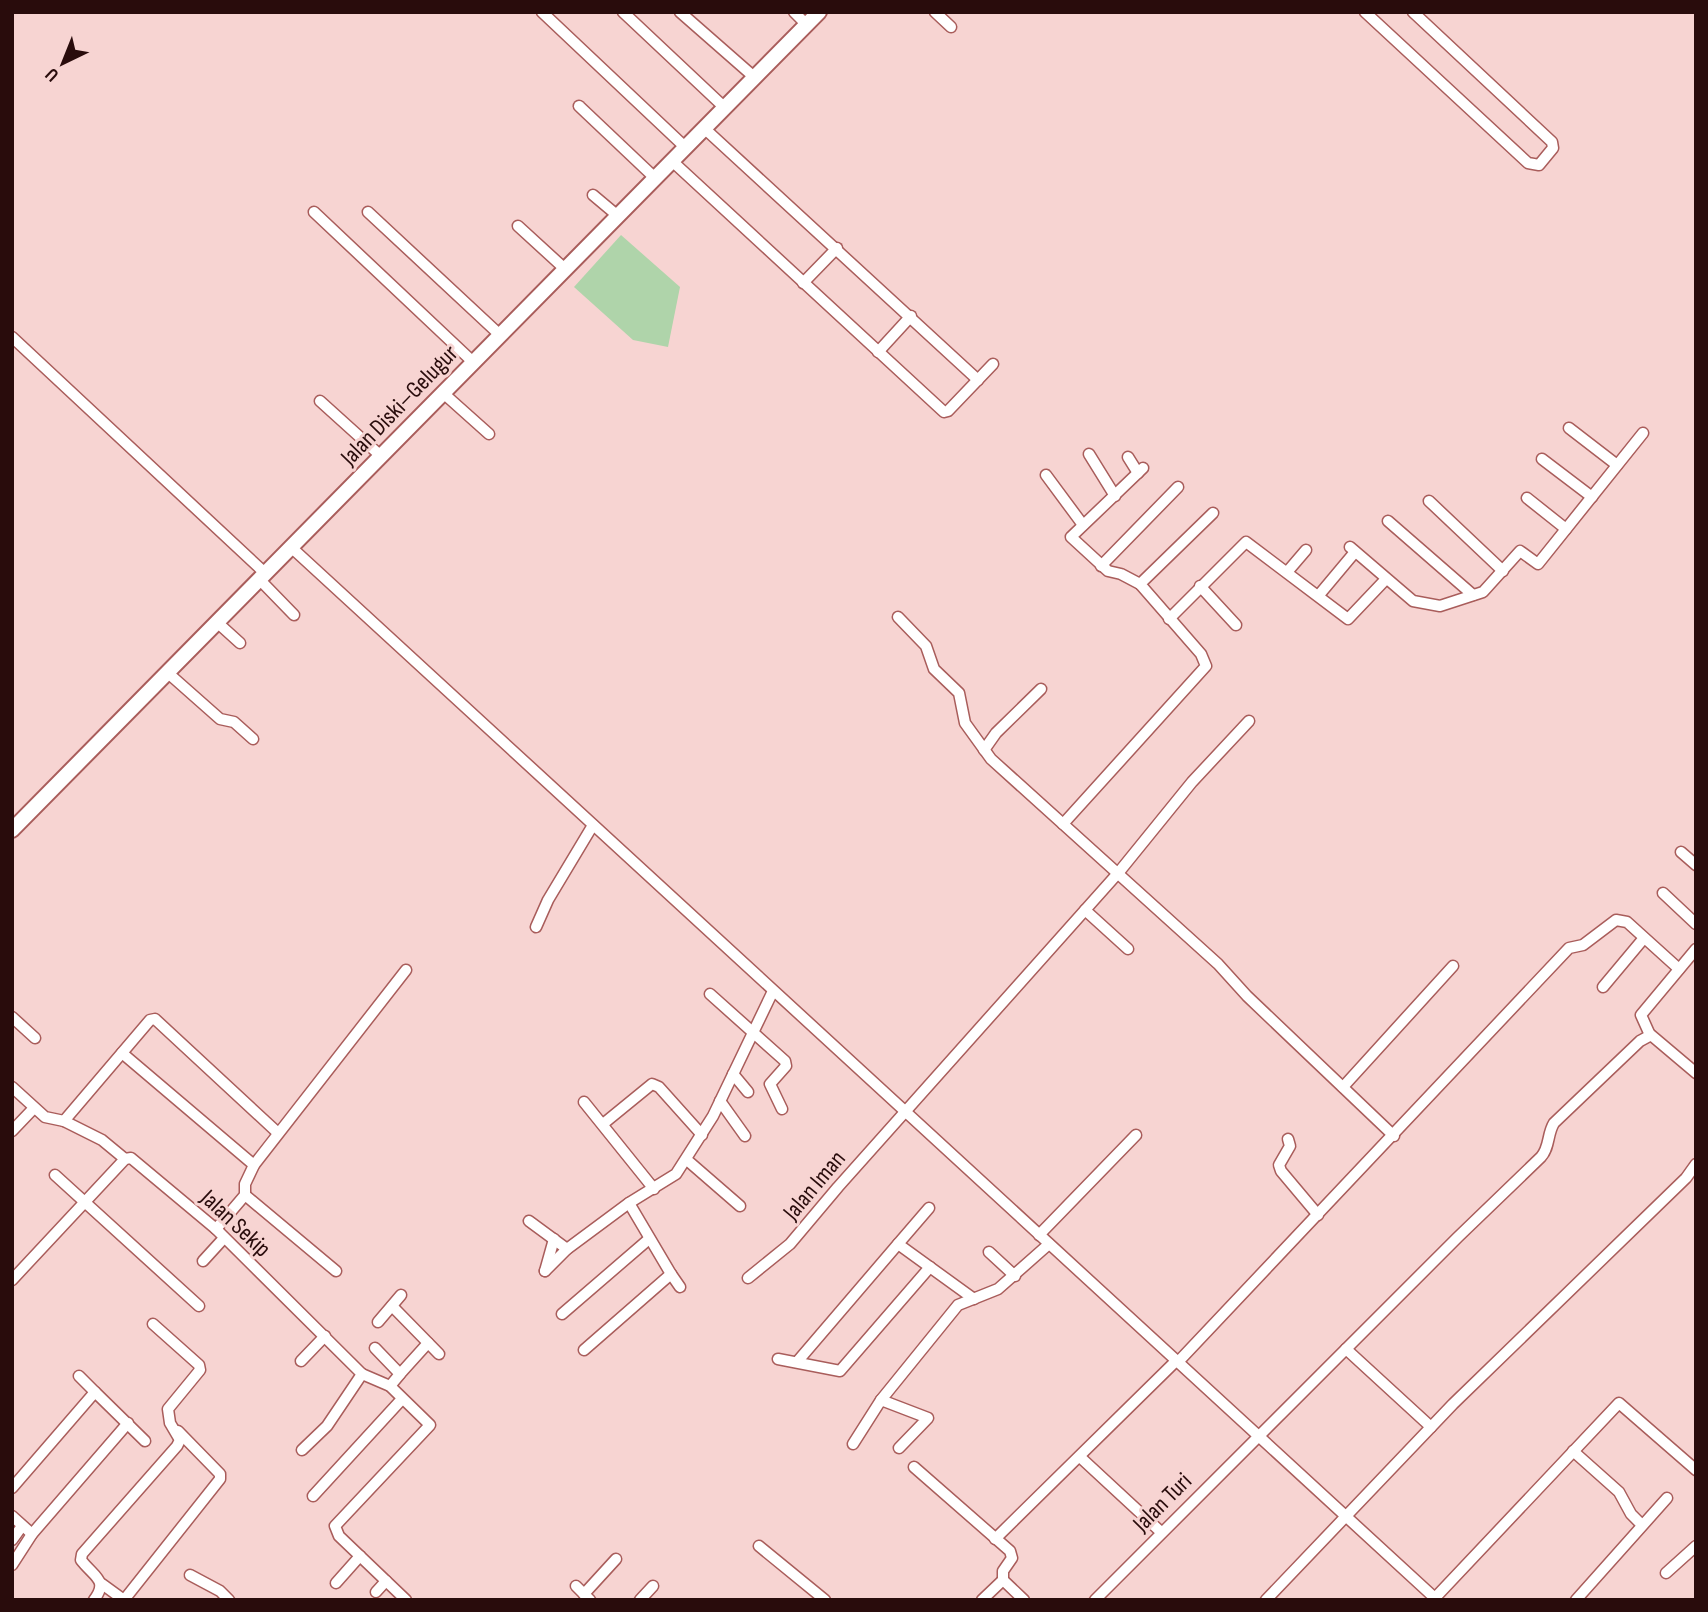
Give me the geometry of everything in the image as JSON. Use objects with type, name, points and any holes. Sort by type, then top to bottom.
[{"type":"main road","name":"Jalan Diski–Gelugur","points":[[12,830],[219,624],[442,393],[819,12]]},
{"type":"street","points":[[542,12],[685,147]]},
{"type":"street","points":[[623,12],[724,107]]},
{"type":"street","points":[[680,12],[753,76]]},
{"type":"street","points":[[794,12],[806,24]]},
{"type":"street","points":[[935,12],[951,27]]},
{"type":"street","points":[[1366,12],[1528,163],[1539,165],[1553,148],[1552,142],[1413,12]]},
{"type":"street","points":[[579,106],[655,178]]},
{"type":"street","points":[[704,128],[978,380]]},
{"type":"street","points":[[672,161],[944,412],[948,411],[993,363]]},
{"type":"street","points":[[593,195],[618,216]]},
{"type":"street","points":[[314,212],[473,362]]},
{"type":"street","points":[[368,212],[500,335]]},
{"type":"street","points":[[518,226],[565,269]]},
{"type":"street","points":[[803,283],[837,248]]},
{"type":"street","points":[[878,352],[911,316]]},
{"type":"street","points":[[12,337],[263,577],[294,615]]},
{"type":"street","points":[[442,393],[489,433]]},
{"type":"street","points":[[320,401],[382,457]]},
{"type":"street","points":[[1569,428],[1617,465]]},
{"type":"street","points":[[1319,595],[1353,550],[1413,601],[1440,606],[1483,592],[1520,551],[1538,564],[1643,433]]},
{"type":"street","points":[[1089,454],[1115,496]]},
{"type":"street","points":[[1063,824],[1206,666],[1201,654],[1140,584],[1101,566],[1071,537],[1141,470],[1128,457]]},
{"type":"street","points":[[1542,459],[1592,497]]},
{"type":"street","points":[[1046,475],[1083,525]]},
{"type":"street","points":[[1101,566],[1178,487]]},
{"type":"street","points":[[1527,498],[1566,529]]},
{"type":"street","points":[[1429,501],[1503,571]]},
{"type":"street","points":[[1140,584],[1213,513]]},
{"type":"street","points":[[1388,521],[1474,595]]},
{"type":"street","points":[[1169,619],[1246,542],[1288,571],[1348,619],[1386,579]]},
{"type":"street","points":[[292,548],[1260,1435],[1435,1599],[1619,1403],[1696,1470]]},
{"type":"street","points":[[1288,571],[1306,550]]},
{"type":"street","points":[[1200,586],[1236,625]]},
{"type":"street","points":[[898,617],[926,646],[934,669],[959,693],[965,723],[984,750],[1119,872],[1394,1136]]},
{"type":"street","points":[[219,624],[240,643]]},
{"type":"street","points":[[168,673],[220,719],[234,722],[254,739]]},
{"type":"street","points":[[984,750],[996,733],[1041,689]]},
{"type":"street","name":"Jalan Iman","points":[[748,1278],[807,1227],[838,1187],[1119,872],[1192,782],[1249,721]]},
{"type":"street","points":[[536,927],[548,900],[593,825]]},
{"type":"street","points":[[1681,852],[1696,865]]},
{"type":"street","points":[[1663,893],[1696,924]]},
{"type":"street","points":[[1085,910],[1128,949]]},
{"type":"street","points":[[995,1539],[1177,1361],[1394,1136],[1466,1054],[1569,948],[1583,946],[1616,920],[1627,922],[1679,969]]},
{"type":"street","points":[[1603,987],[1644,938]]},
{"type":"street","points":[[1696,949],[1641,1015],[1650,1035],[1696,1073]]},
{"type":"street","points":[[1343,1087],[1453,967]]},
{"type":"street","points":[[203,1261],[245,1195],[245,1184],[254,1165],[406,970]]},
{"type":"street","points":[[554,1239],[545,1271],[567,1249],[629,1203],[676,1174],[702,1135],[773,991]]},
{"type":"street","points":[[710,994],[786,1063],[770,1084],[782,1109]]},
{"type":"street","points":[[12,1017],[35,1038]]},
{"type":"street","points":[[64,1121],[150,1020],[155,1019],[278,1132]]},
{"type":"street","name":"Jalan Turi","points":[[1095,1600],[1542,1157],[1548,1149],[1549,1130],[1554,1123],[1650,1035]]},
{"type":"street","points":[[122,1053],[254,1165]]},
{"type":"street","points":[[733,1074],[748,1093]]},
{"type":"street","points":[[603,1124],[652,1084],[659,1087],[702,1135]]},
{"type":"street","points":[[12,1087],[34,1108],[12,1131]]},
{"type":"street","points":[[720,1101],[745,1136]]},
{"type":"street","points":[[584,1102],[654,1189]]},
{"type":"street","name":"Jalan Sekip","points":[[34,1108],[50,1119],[64,1121],[103,1140],[125,1159],[131,1158],[220,1233],[362,1374]]},
{"type":"street","points":[[1039,1235],[1136,1135]]},
{"type":"street","points":[[1288,1139],[1290,1146],[1279,1165],[1280,1171],[1318,1215]]},
{"type":"street","points":[[12,1280],[125,1159]]},
{"type":"street","points":[[687,1160],[740,1206]]},
{"type":"street","points":[[1266,1600],[1431,1427],[1686,1178],[1696,1164]]},
{"type":"street","points":[[55,1175],[199,1306]]},
{"type":"street","points":[[245,1195],[336,1271]]},
{"type":"street","points":[[629,1203],[680,1287]]},
{"type":"street","points":[[797,1362],[929,1208]]},
{"type":"street","points":[[528,1221],[567,1249]]},
{"type":"street","points":[[562,1314],[649,1239]]},
{"type":"street","points":[[898,1244],[974,1299]]},
{"type":"street","points":[[853,1444],[881,1400],[958,1305],[998,1289],[1049,1244]]},
{"type":"street","points":[[989,1252],[1015,1276]]},
{"type":"street","points":[[778,1359],[840,1371],[930,1267]]},
{"type":"street","points":[[583,1350],[671,1274]]},
{"type":"street","points":[[377,1322],[401,1295]]},
{"type":"street","points":[[392,1306],[439,1354]]},
{"type":"street","points":[[153,1324],[200,1367],[170,1404],[170,1423],[180,1440],[177,1446],[82,1554],[81,1560],[102,1584],[124,1600],[220,1479],[220,1474],[170,1423]]},
{"type":"street","points":[[301,1361],[325,1336]]},
{"type":"street","points":[[390,1386],[428,1343]]},
{"type":"street","points":[[376,1348],[400,1374]]},
{"type":"street","points":[[1346,1349],[1431,1427]]},
{"type":"street","points":[[302,1450],[327,1426],[362,1374],[390,1386],[430,1425],[335,1526],[339,1536],[406,1600]]},
{"type":"street","points":[[79,1376],[145,1441]]},
{"type":"street","points":[[12,1488],[95,1392]]},
{"type":"street","points":[[313,1496],[402,1399]]},
{"type":"street","points":[[881,1400],[928,1418],[899,1448]]},
{"type":"street","points":[[12,1565],[32,1534],[128,1423]]},
{"type":"street","points":[[1573,1451],[1619,1492],[1630,1514],[1642,1525]]},
{"type":"street","points":[[1080,1457],[1161,1532]]},
{"type":"street","points":[[914,1467],[1012,1554],[1011,1562],[1003,1571],[1003,1580],[1024,1600]]},
{"type":"street","points":[[1576,1600],[1667,1498]]},
{"type":"street","points":[[12,1516],[32,1534]]},
{"type":"street","points":[[12,1540],[22,1526]]},
{"type":"street","points":[[759,1546],[825,1600]]},
{"type":"street","points":[[1666,1573],[1696,1546]]},
{"type":"street","points":[[336,1583],[360,1556]]},
{"type":"street","points":[[576,1586],[587,1597],[616,1559]]},
{"type":"street","points":[[190,1575],[220,1591],[229,1600]]},
{"type":"street","points":[[982,1600],[1003,1580]]},
{"type":"street","points":[[376,1592],[386,1581]]},
{"type":"street","points":[[94,1600],[102,1589],[102,1584]]},
{"type":"street","points":[[640,1600],[653,1586]]},
{"type":"green space","points":[[621,235],[680,287],[668,347],[633,340],[574,287]]}]
